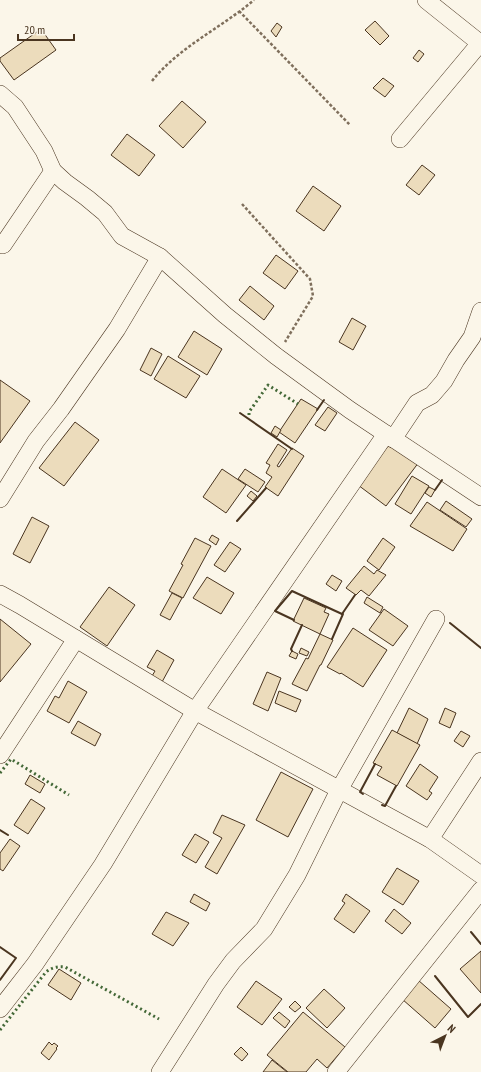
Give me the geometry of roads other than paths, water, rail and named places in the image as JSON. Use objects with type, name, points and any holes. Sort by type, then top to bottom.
[{"type":"street","points":[[400,139],[481,43],[426,0]]},
{"type":"street","points":[[0,94],[15,107],[44,151],[53,171],[105,213],[122,236],[160,257],[225,315],[276,356],[350,410],[481,497]]},
{"type":"street","points":[[3,245],[53,171]]},
{"type":"street","points":[[0,499],[36,441],[62,409],[116,329],[160,257]]},
{"type":"street","points":[[0,1009],[35,964],[104,864],[195,711],[390,436],[406,421],[417,403],[432,395],[444,381],[472,337],[481,311]]},
{"type":"street","points":[[0,594],[195,711],[430,839],[481,875]]},
{"type":"street","points":[[160,1072],[216,984],[233,961],[264,929],[296,875],[339,790],[436,618]]},
{"type":"street","points":[[0,755],[76,639]]},
{"type":"street","points":[[430,839],[481,761]]},
{"type":"street","points":[[336,1072],[481,890]]}]
